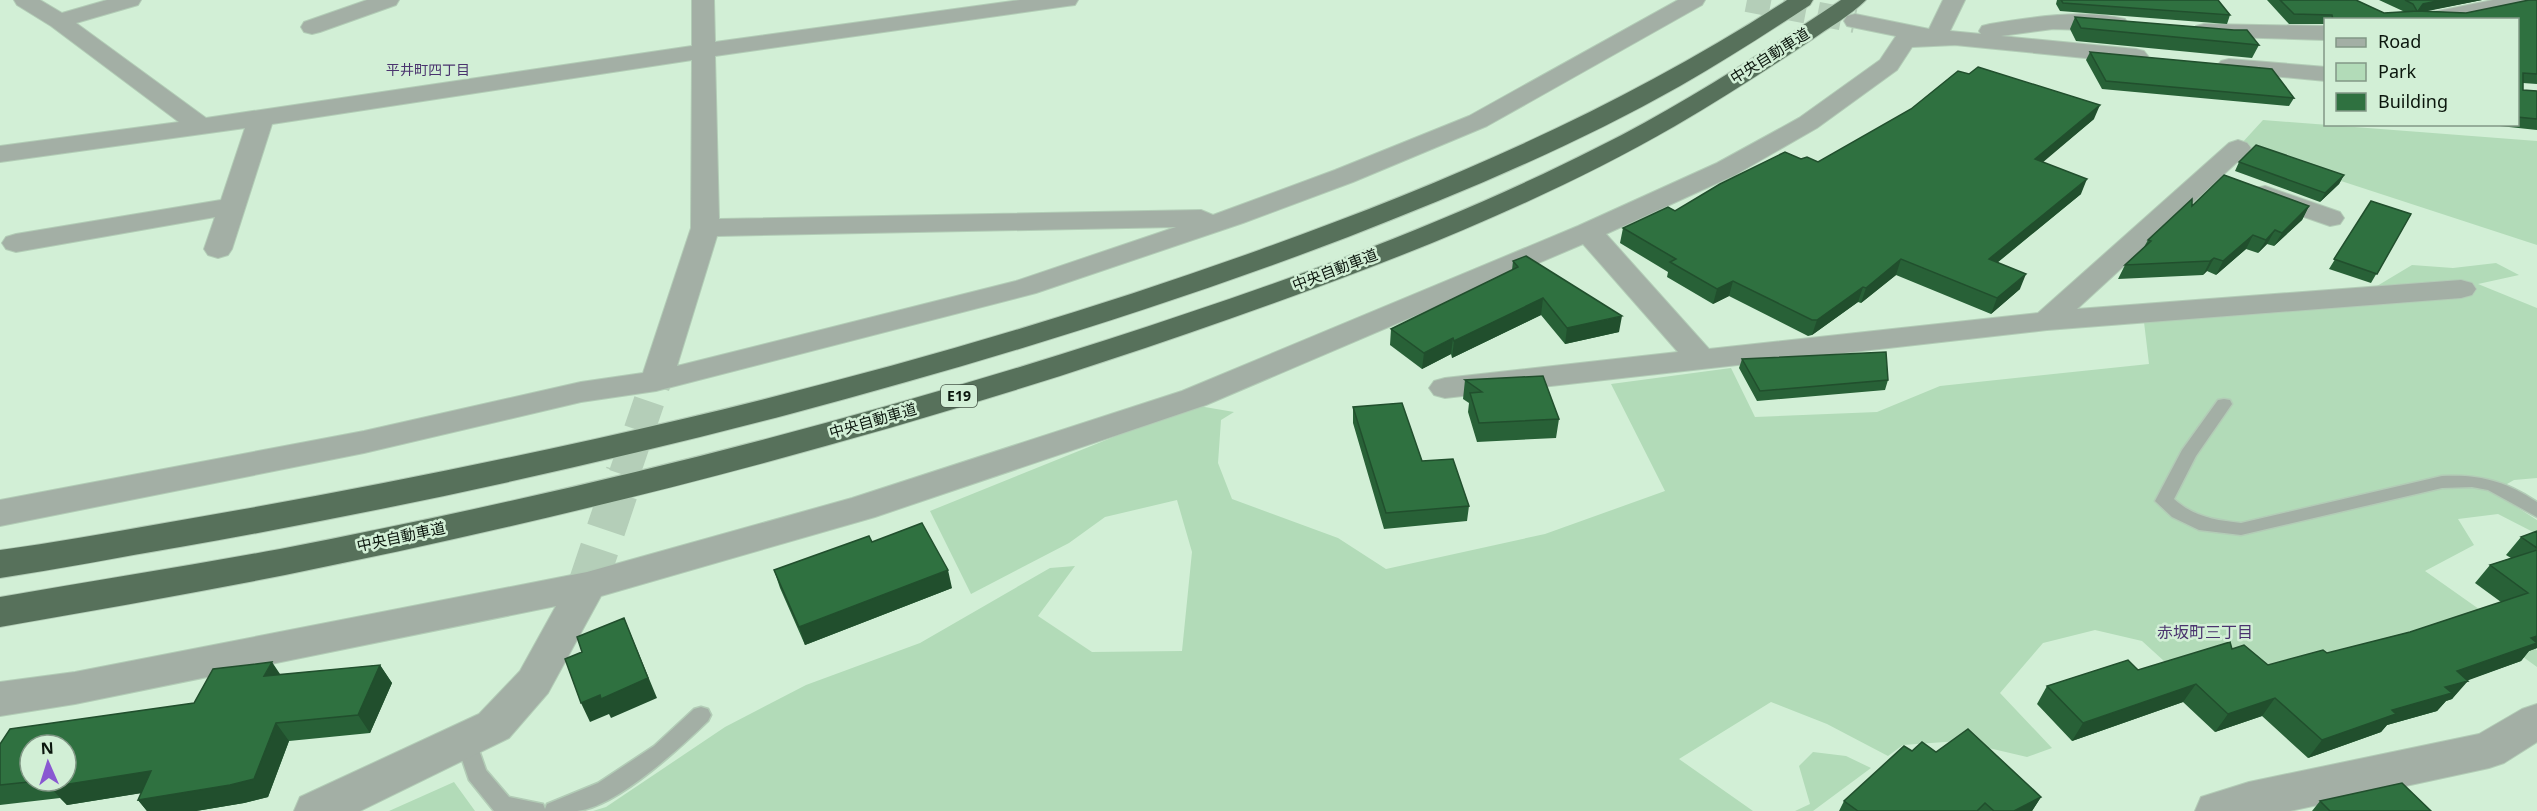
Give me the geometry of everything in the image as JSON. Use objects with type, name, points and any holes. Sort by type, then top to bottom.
[{"type":"highway","name":"中央自動車道","points":[[0,564],[332,507],[575,456],[754,414],[1114,311],[1325,237],[1503,165],[1654,90],[1751,35],[1802,0]]},
{"type":"highway","name":"中央自動車道","points":[[0,612],[317,555],[540,507],[724,462],[1056,368],[1318,279],[1515,197],[1611,150],[1855,11]]},
{"type":"street","points":[[25,0],[59,21],[201,126]]},
{"type":"street","points":[[59,21],[130,0]]},
{"type":"street","points":[[312,27],[388,0]]},
{"type":"street","points":[[656,381],[705,228],[703,0]]},
{"type":"street","points":[[4,160],[201,126],[703,51],[1067,0]]},
{"type":"street","points":[[0,513],[364,442],[581,392],[656,381],[1026,286],[1233,217],[1344,176],[1478,121],[1694,0]]},
{"type":"street","points":[[1946,38],[1954,0]]},
{"type":"street","points":[[2436,18],[2525,0]]},
{"type":"street","points":[[1855,11],[1946,38],[2154,58]]},
{"type":"street","points":[[0,699],[75,688],[587,586],[862,508],[1194,398],[1588,232],[1726,169],[1808,123],[1889,65],[1905,40],[1946,38],[2048,21],[2070,20],[2139,26]]},
{"type":"street","points":[[2184,29],[2228,33],[2324,33]]},
{"type":"street","points":[[2213,64],[2324,74]]},
{"type":"street","points":[[218,249],[261,118]]},
{"type":"street","points":[[2047,321],[2228,180],[2238,147]]},
{"type":"street","points":[[2228,180],[2328,220]]},
{"type":"street","points":[[16,243],[232,206]]},
{"type":"street","points":[[705,228],[1233,217]]},
{"type":"street","points":[[1588,232],[1702,360]]},
{"type":"street","points":[[1444,388],[2047,321],[2461,289]]},
{"type":"street","points":[[316,811],[494,726],[534,682],[587,586]]},
{"type":"street","points":[[2217,811],[2249,801],[2489,750],[2537,721]]},
{"type":"lane","points":[[2224,404],[2187,454],[2164,501],[2178,513],[2205,525],[2241,529],[2442,482],[2474,480],[2504,487],[2537,511]]},
{"type":"lane","points":[[555,811],[606,790],[662,752],[701,715]]},
{"type":"lane","points":[[466,740],[477,774],[503,806],[535,811]]},
{"type":"green space","points":[[2263,120],[2537,141],[2537,245],[2246,150],[2241,144]]},
{"type":"green space","points":[[2496,263],[2519,275],[2478,284],[2537,308],[2537,478],[2514,480],[2493,492],[2537,520],[2537,534],[2498,514],[2458,519],[2474,545],[2425,571],[2537,650],[2537,667],[2465,615],[2377,642],[2254,671],[2233,655],[2164,661],[2142,641],[2095,630],[2043,643],[2000,693],[2052,748],[2027,757],[1959,741],[1903,745],[1888,756],[1827,724],[1771,702],[1679,759],[1753,811],[593,811],[606,807],[725,727],[806,685],[920,643],[1050,568],[1075,566],[1038,616],[1092,652],[1182,651],[1192,552],[1177,500],[1105,517],[1069,543],[971,594],[930,511],[1193,405],[1234,412],[1221,420],[1218,463],[1232,499],[1338,538],[1386,569],[1545,534],[1665,491],[1611,384],[1731,368],[1755,417],[1877,412],[1940,386],[2149,364],[2144,322],[2372,289],[2412,265],[2453,268]]},
{"type":"green space","points":[[1813,752],[1846,756],[1871,768],[1813,811],[1795,811],[1810,804],[1799,766]]},
{"type":"green space","points":[[454,782],[475,811],[389,811]]},
{"type":"building","points":[[2061,0],[2218,0],[2230,15],[2063,3]]},
{"type":"building","points":[[2280,0],[2356,0],[2384,13],[2417,11],[2413,4],[2405,0],[2441,0],[2423,4],[2418,11],[2466,13],[2537,0],[2537,74],[2523,73],[2523,90],[2537,91],[2537,119],[2519,117],[2519,18],[2333,18],[2332,15],[2294,14]]},
{"type":"building","points":[[2075,17],[2247,30],[2259,45],[2081,28]]},
{"type":"building","points":[[2090,52],[2272,69],[2294,98],[2106,81]]},
{"type":"building","points":[[1978,67],[2100,105],[2035,159],[2087,179],[1989,259],[2026,274],[1997,298],[1901,259],[1866,288],[1863,287],[1817,320],[1812,320],[1733,281],[1717,289],[1670,262],[1676,259],[1623,228],[1668,207],[1675,211],[1720,184],[1785,152],[1801,159],[1807,157],[1818,162],[1911,109],[1958,71],[1969,74]]},
{"type":"building","points":[[2256,145],[2344,175],[2325,193],[2239,162]]},
{"type":"building","points":[[2224,175],[2309,206],[2282,233],[2275,230],[2266,240],[2253,235],[2223,261],[2214,258],[2210,261],[2125,265],[2192,199],[2192,206]]},
{"type":"building","points":[[2371,201],[2411,214],[2377,274],[2334,259]]},
{"type":"building","points":[[1526,256],[1622,316],[1567,328],[1543,298],[1424,353],[1391,329],[1518,267],[1513,261]]},
{"type":"building","points":[[1886,352],[1888,380],[1760,391],[1742,359]]},
{"type":"building","points":[[1543,376],[1559,419],[1479,423],[1470,393],[1482,392],[1465,380]]},
{"type":"building","points":[[1402,403],[1422,461],[1453,459],[1469,506],[1386,513],[1353,407]]},
{"type":"building","points":[[922,523],[948,570],[799,627],[774,570],[869,536],[872,542]]},
{"type":"building","points":[[2537,531],[2537,548],[2521,537]]},
{"type":"building","points":[[2537,550],[2537,636],[2531,638],[2537,643],[2457,671],[2468,681],[2445,687],[2452,693],[2392,710],[2396,714],[2322,740],[2275,698],[2228,714],[2196,684],[2083,723],[2047,686],[2128,660],[2138,670],[2230,642],[2232,649],[2244,645],[2268,665],[2323,650],[2327,653],[2410,632],[2528,593],[2490,565]]},
{"type":"building","points":[[624,618],[648,678],[601,699],[600,695],[581,703],[565,659],[582,652],[577,637]]},
{"type":"building","points":[[272,662],[264,676],[380,665],[358,715],[276,723],[254,779],[138,800],[151,771],[78,783],[78,733],[18,733],[18,783],[0,785],[0,744],[10,729],[194,703],[213,669]]},
{"type":"building","points":[[1968,729],[2041,797],[2014,811],[1994,811],[1985,803],[1977,811],[1858,811],[1844,801],[1904,746],[1912,751],[1922,742],[1936,752]]},
{"type":"building","points":[[2402,783],[2431,811],[2330,811],[2320,801]]},
{"type":"tunnel","points":[[1747,0],[1855,21]]},
{"type":"tunnel","points":[[624,475],[656,381]]},
{"type":"tunnel","points":[[587,586],[625,473]]},
{"type":"district","name":"平井町四丁目","points":[[428,70]]},
{"type":"district","name":"赤坂町三丁目","points":[[2205,632]]}]
